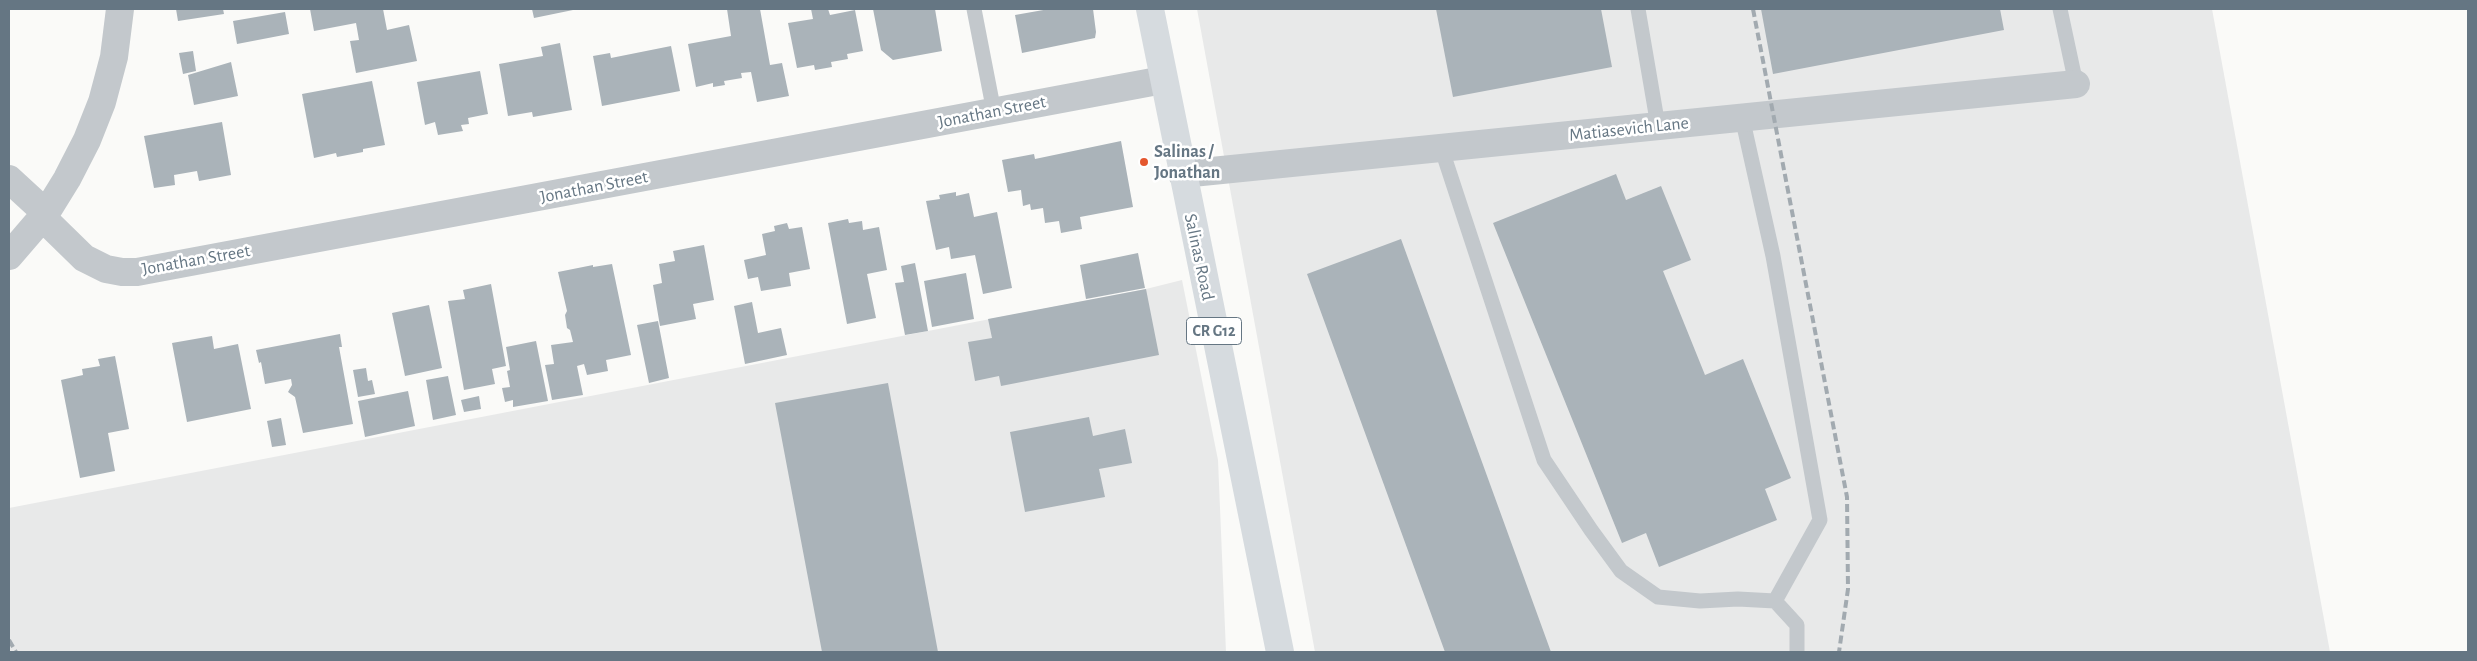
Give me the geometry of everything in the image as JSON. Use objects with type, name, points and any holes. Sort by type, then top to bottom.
[{"type":"main road","name":"Salinas Road","points":[[1150,9],[1280,652]]},
{"type":"street","points":[[9,256],[44,215],[84,148],[102,102],[114,58],[120,9]]},
{"type":"street","name":"Jonathan Street","points":[[9,179],[84,258],[106,269],[136,272],[1163,80]]},
{"type":"street","name":"Matiasevich Lane","points":[[1182,174],[2076,84]]},
{"type":"lane","points":[[974,9],[994,112]]},
{"type":"lane","points":[[1638,9],[1658,126]]},
{"type":"lane","points":[[2060,9],[2076,84]]},
{"type":"lane","points":[[1742,117],[1773,256],[1820,520],[1775,601]]},
{"type":"lane","points":[[1442,147],[1544,460],[1621,572],[1658,597],[1700,601],[1738,599],[1775,601],[1797,625],[1796,652]]},
{"type":"shaded area","points":[[1197,9],[2212,9],[2330,652],[1315,652]]},
{"type":"shaded area","points":[[1182,280],[1218,460],[1226,652],[9,652],[9,508],[1146,289]]},
{"type":"building","points":[[176,9],[223,9],[224,14],[178,21]]},
{"type":"building","points":[[310,9],[383,9],[387,30],[409,25],[417,61],[356,73],[350,41],[359,40],[356,23],[314,31]]},
{"type":"building","points":[[532,9],[572,9],[573,10],[534,18]]},
{"type":"building","points":[[727,9],[760,9],[770,65],[782,63],[789,96],[757,102],[751,72],[741,73],[742,78],[724,81],[725,85],[713,87],[713,83],[696,87],[688,44],[731,36]]},
{"type":"building","points":[[811,9],[828,9],[830,15],[855,10],[863,51],[847,54],[848,59],[831,62],[832,67],[815,70],[814,65],[797,68],[788,23],[813,19]]},
{"type":"building","points":[[873,9],[935,9],[942,51],[893,60],[881,50]]},
{"type":"building","points":[[1049,9],[1093,9],[1095,38],[1022,53],[1015,15]]},
{"type":"building","points":[[1436,9],[1601,9],[1612,67],[1453,97]]},
{"type":"building","points":[[1761,9],[2000,9],[2004,30],[1773,74]]},
{"type":"building","points":[[285,12],[289,34],[237,44],[233,21]]},
{"type":"building","points":[[560,43],[572,110],[533,117],[532,112],[508,116],[499,64],[543,56],[541,47]]},
{"type":"building","points":[[671,46],[680,91],[602,106],[593,56],[610,53],[611,58]]},
{"type":"building","points":[[193,51],[196,71],[183,74],[179,53]]},
{"type":"building","points":[[231,62],[238,96],[194,105],[188,75]]},
{"type":"building","points":[[480,71],[488,114],[468,118],[469,124],[461,125],[463,131],[438,135],[435,122],[425,125],[417,82]]},
{"type":"building","points":[[372,81],[385,145],[337,157],[336,153],[314,158],[302,94]]},
{"type":"building","points":[[222,122],[231,175],[199,181],[197,171],[174,175],[175,185],[154,188],[144,136]]},
{"type":"building","points":[[1121,141],[1133,207],[1080,217],[1082,229],[1061,233],[1059,221],[1045,223],[1043,208],[1031,210],[1030,204],[1023,206],[1021,190],[1008,192],[1002,160],[1034,154],[1035,159]]},
{"type":"building","points":[[1616,174],[1626,200],[1661,186],[1691,260],[1663,271],[1705,375],[1743,359],[1791,478],[1765,489],[1777,520],[1659,567],[1646,533],[1622,543],[1493,223]]},
{"type":"building","points":[[956,192],[956,196],[969,193],[974,217],[997,212],[1012,288],[983,294],[975,255],[951,259],[949,247],[936,250],[926,201],[940,199],[939,195]]},
{"type":"building","points":[[848,219],[849,223],[862,221],[863,230],[879,227],[887,270],[867,274],[876,318],[847,324],[828,223]]},
{"type":"building","points":[[787,223],[789,229],[802,227],[810,269],[789,273],[791,286],[761,291],[758,277],[748,279],[744,260],[766,255],[762,234],[775,231],[774,226]]},
{"type":"building","points":[[1401,239],[1551,652],[1445,652],[1307,274]]},
{"type":"building","points":[[704,245],[714,300],[693,304],[696,319],[660,326],[653,285],[662,283],[659,264],[675,261],[673,251]]},
{"type":"building","points":[[1138,253],[1145,288],[1086,299],[1080,265]]},
{"type":"building","points":[[915,263],[928,331],[905,335],[895,283],[904,282],[901,266]]},
{"type":"building","points":[[612,264],[631,355],[606,360],[608,371],[587,375],[584,364],[577,366],[583,395],[552,400],[545,365],[554,364],[551,345],[573,342],[570,330],[567,328],[565,315],[567,311],[558,272],[593,265],[593,267]]},
{"type":"building","points":[[966,273],[974,319],[932,327],[924,281]]},
{"type":"building","points":[[491,284],[506,366],[492,369],[495,384],[464,390],[448,301],[465,299],[463,290]]},
{"type":"building","points":[[1146,289],[1159,355],[1001,386],[999,376],[975,381],[968,342],[992,338],[988,319]]},
{"type":"building","points":[[752,302],[758,333],[781,328],[787,355],[745,364],[734,306]]},
{"type":"building","points":[[429,305],[442,368],[405,376],[392,313]]},
{"type":"building","points":[[658,321],[669,378],[649,383],[637,325]]},
{"type":"building","points":[[340,334],[342,347],[339,347],[353,424],[303,433],[295,397],[288,392],[292,385],[291,379],[265,384],[261,362],[259,363],[256,350]]},
{"type":"building","points":[[212,336],[214,349],[238,344],[251,409],[187,422],[172,343]]},
{"type":"building","points":[[536,341],[548,401],[513,407],[513,400],[505,402],[502,388],[510,387],[507,371],[510,370],[506,347]]},
{"type":"building","points":[[115,356],[129,429],[108,433],[115,471],[80,478],[61,380],[83,375],[82,369],[100,366],[98,359]]},
{"type":"building","points":[[366,368],[368,381],[372,380],[375,394],[358,397],[353,370]]},
{"type":"building","points":[[448,376],[456,415],[433,420],[426,380]]},
{"type":"building","points":[[888,383],[938,652],[822,652],[775,403]]},
{"type":"building","points":[[408,391],[415,426],[365,437],[358,401]]},
{"type":"building","points":[[479,396],[481,409],[464,412],[461,400]]},
{"type":"building","points":[[1089,417],[1093,436],[1125,429],[1132,463],[1099,469],[1105,497],[1025,512],[1010,432]]},
{"type":"building","points":[[281,418],[286,445],[272,447],[267,421]]},
{"type":"railway","points":[[1753,9],[1847,497],[1848,589],[1839,652]]},
{"type":"railway","points":[[9,640],[16,652]]},
{"type":"place","name":"Salinas / Jonathan","points":[[1144,162]]}]
